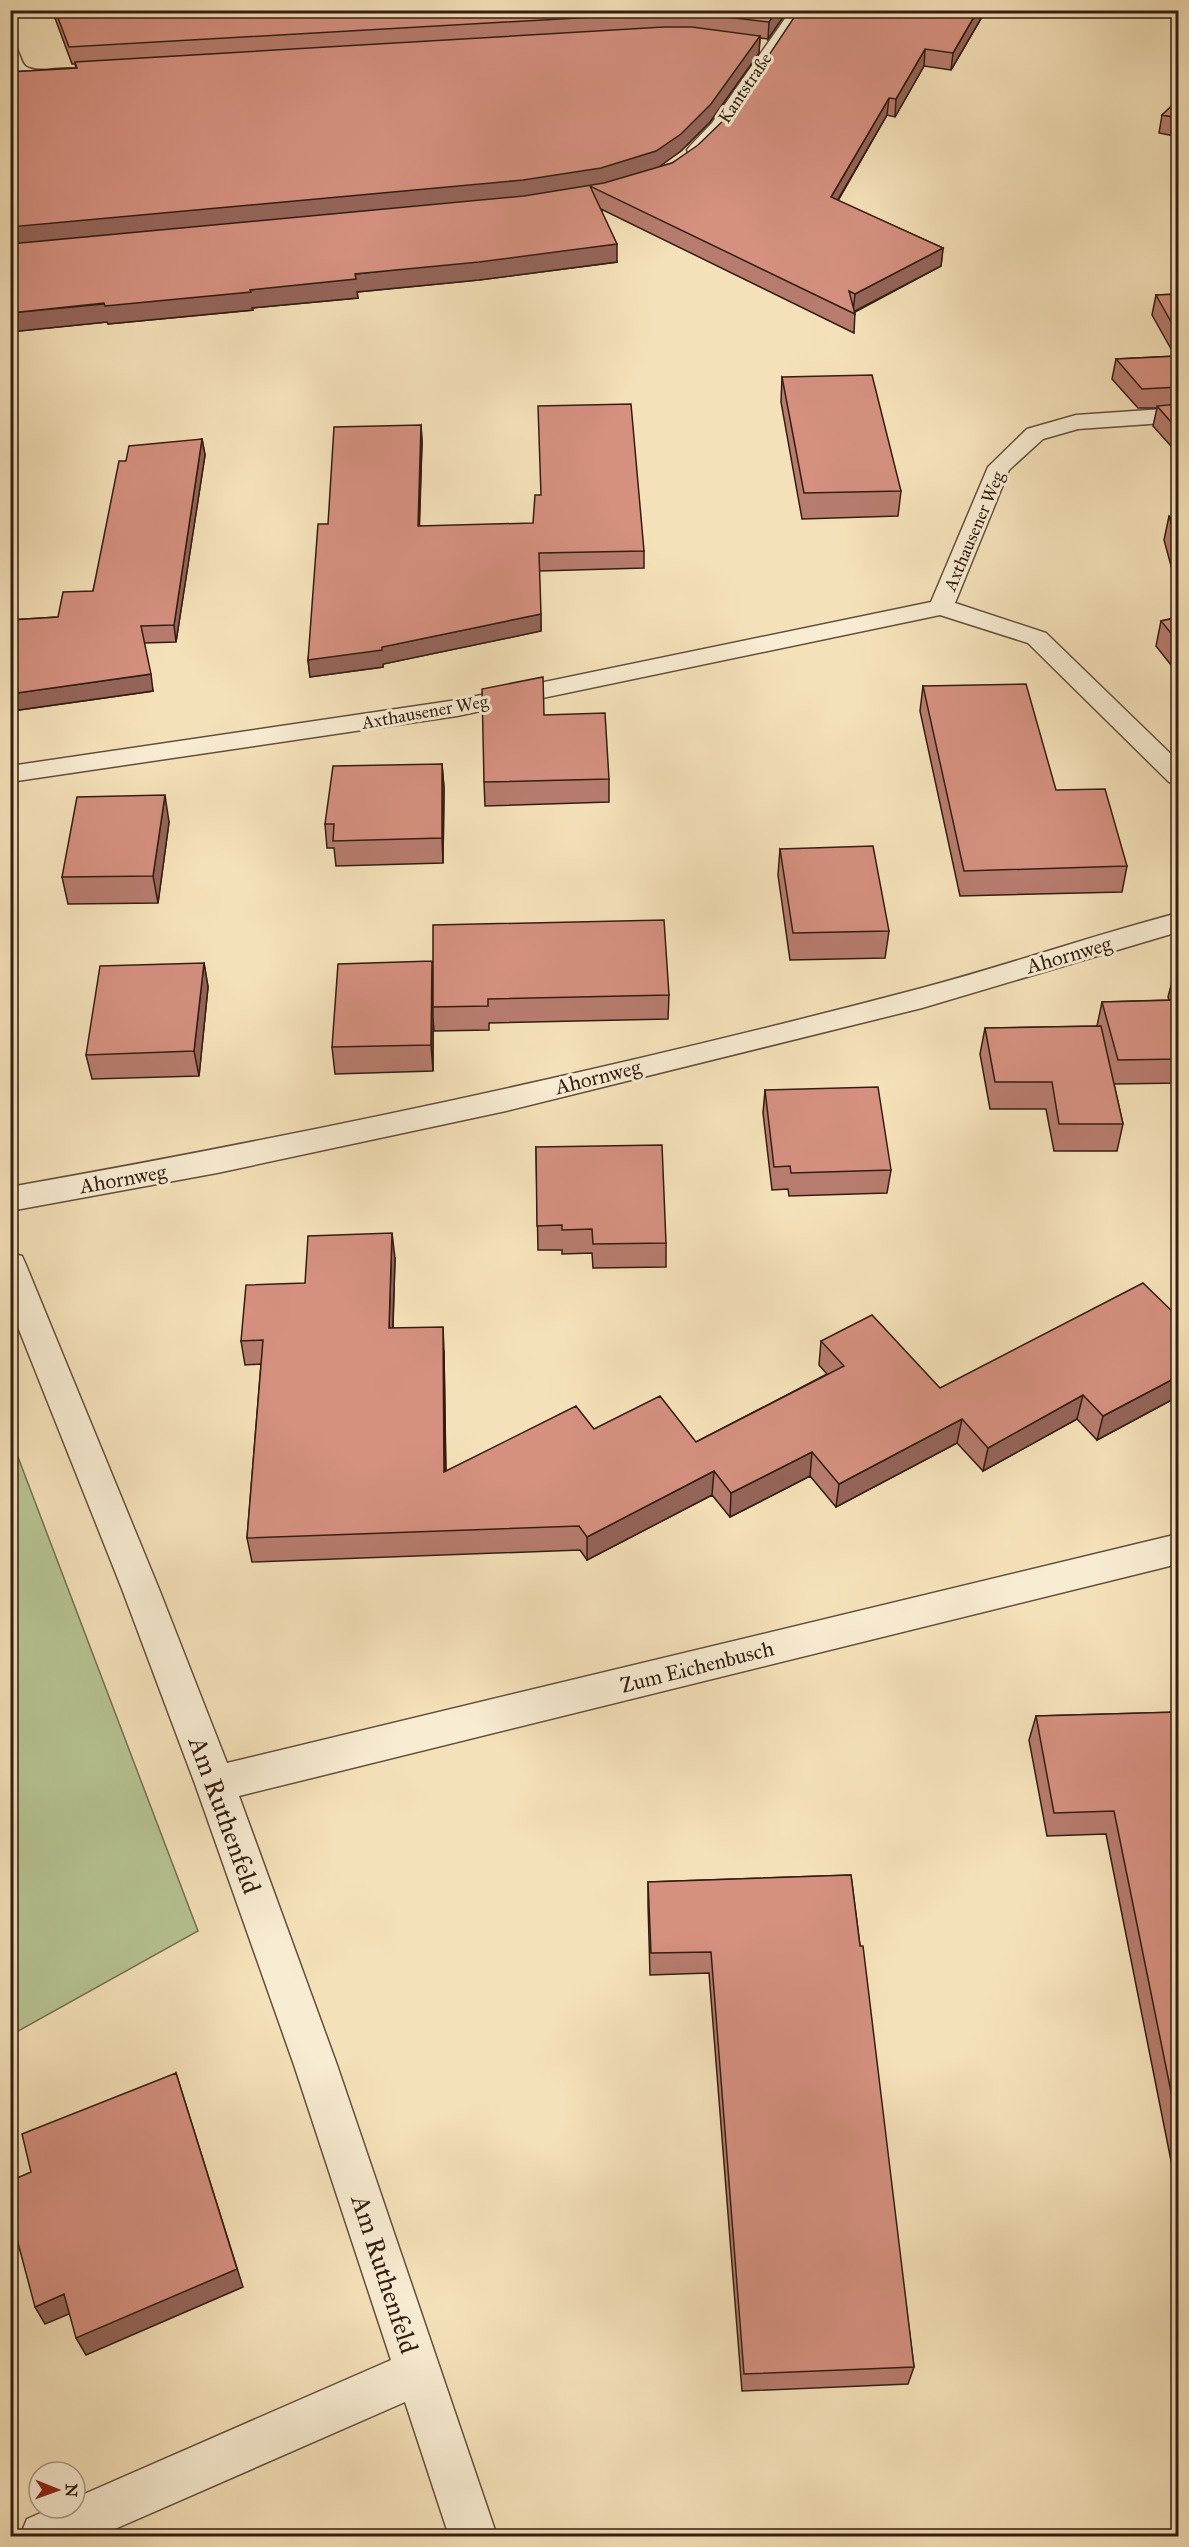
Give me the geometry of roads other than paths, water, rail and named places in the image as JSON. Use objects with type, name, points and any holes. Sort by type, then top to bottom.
[{"type":"street","name":"Kantstraße","points":[[681,163],[719,127],[800,10]]},
{"type":"street","points":[[750,44],[773,47]]},
{"type":"street","points":[[10,52],[15,67],[28,75],[82,72]]},
{"type":"street","name":"Axthausener Weg","points":[[941,607],[999,467],[1035,434],[1076,422],[1179,415]]},
{"type":"street","name":"Axthausener Weg","points":[[10,774],[200,748],[458,708],[941,607],[1037,638],[1179,776]]},
{"type":"street","name":"Ahornweg","points":[[10,1199],[217,1162],[506,1100],[922,998],[1179,922]]},
{"type":"street","name":"Am Ruthenfeld","points":[[10,1266],[92,1465],[215,1784],[322,2085],[473,2536]]},
{"type":"street","name":"Zum Eichenbusch","points":[[215,1784],[1179,1549]]},
{"type":"street","name":"Am Ruthenfeld","points":[[44,2536],[418,2372]]}]
